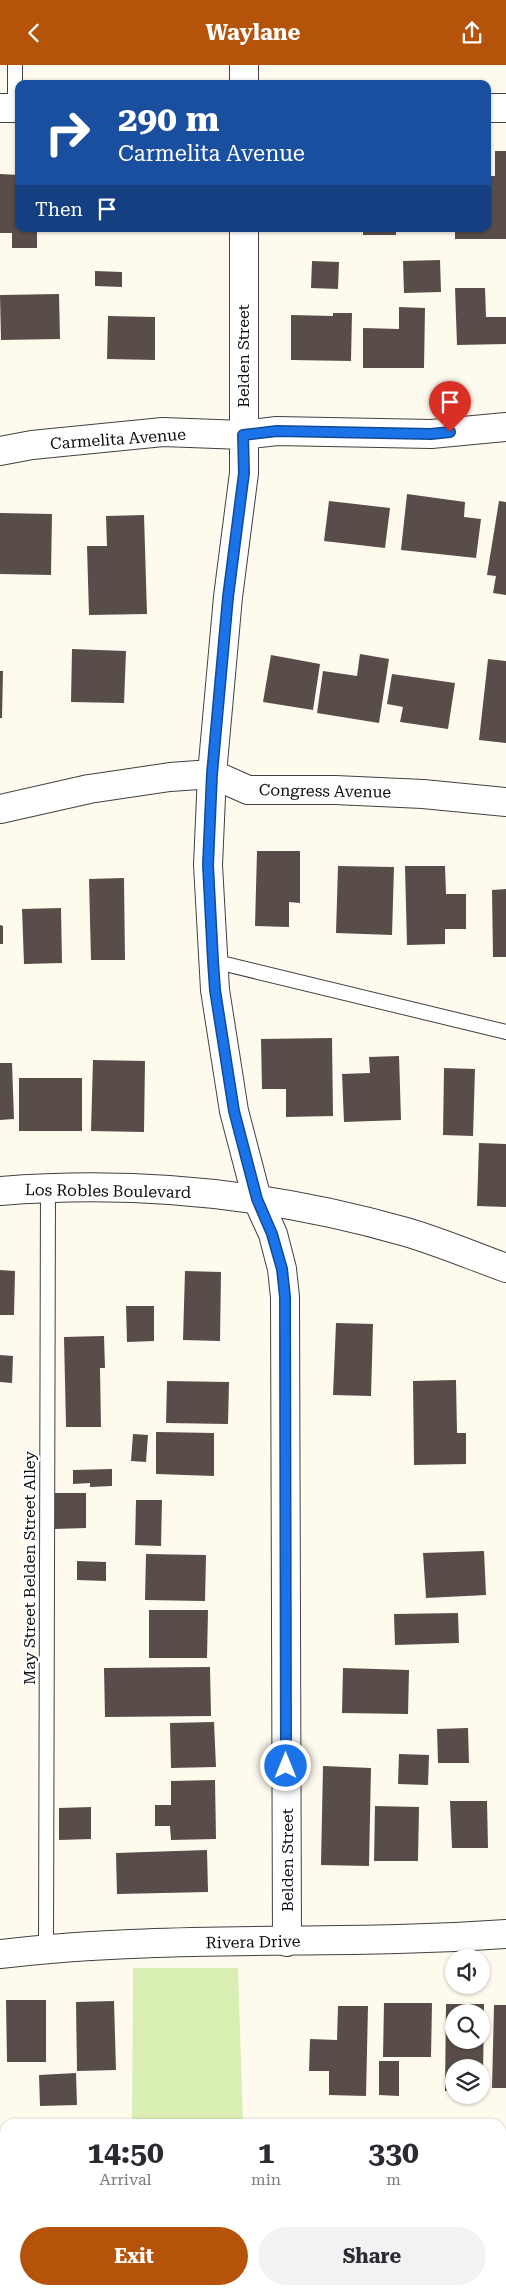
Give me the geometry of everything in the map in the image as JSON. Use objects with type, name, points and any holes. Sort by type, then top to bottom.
[{"type":"street","points":[[244,65],[244,80]]},
{"type":"street","points":[[491,108],[506,108]]},
{"type":"street","name":"Belden Street","points":[[244,232],[244,473],[228,597],[212,774],[208,865],[215,990],[234,1111],[257,1199],[272,1234],[282,1269],[285,1297],[287,1942]]},
{"type":"street","name":"Carmelita Avenue","points":[[0,451],[32,445],[163,432],[243,435],[277,431],[431,434],[506,427]]},
{"type":"street","name":"Congress Avenue","points":[[0,809],[88,789],[170,777],[212,774],[248,790],[335,790],[423,794],[506,802]]},
{"type":"street","name":"Los Robles Boulevard","points":[[0,1191],[48,1187],[160,1189],[257,1199],[332,1213],[407,1233],[506,1268]]},
{"type":"street","name":"Rivera Drive","points":[[0,1954],[46,1949],[150,1943],[430,1940],[506,1934]]},
{"type":"lane","points":[[11,108],[15,65]]},
{"type":"lane","points":[[213,961],[506,1032]]},
{"type":"lane","name":"May Street Belden Street Alley","points":[[46,1949],[48,1187]]},
{"type":"green space","points":[[133,1968],[238,1968],[243,2119],[132,2119]]},
{"type":"building","points":[[495,151],[506,151],[506,239],[455,239],[455,232],[491,232],[491,176],[495,176]]},
{"type":"building","points":[[0,174],[15,175],[15,232],[37,232],[37,248],[12,248],[12,233],[0,233]]},
{"type":"building","points":[[363,232],[396,232],[396,235],[363,235]]},
{"type":"building","points":[[440,260],[441,292],[404,293],[403,261]]},
{"type":"building","points":[[312,261],[339,262],[338,289],[311,288]]},
{"type":"building","points":[[95,271],[122,272],[122,287],[95,286]]},
{"type":"building","points":[[455,288],[485,288],[486,317],[506,317],[506,344],[457,345]]},
{"type":"building","points":[[59,294],[60,339],[1,340],[0,295]]},
{"type":"building","points":[[399,307],[425,308],[424,368],[363,368],[363,328],[399,329]]},
{"type":"building","points":[[333,313],[352,313],[351,361],[291,360],[291,315],[333,316]]},
{"type":"building","points":[[108,316],[155,317],[155,360],[107,359]]},
{"type":"building","points":[[407,494],[465,502],[464,517],[481,519],[476,558],[401,550]]},
{"type":"building","points":[[329,501],[390,508],[385,548],[324,541]]},
{"type":"building","points":[[499,501],[506,502],[506,595],[493,593],[496,576],[487,575]]},
{"type":"building","points":[[0,513],[52,514],[51,575],[0,574]]},
{"type":"building","points":[[144,515],[147,614],[89,615],[87,546],[107,546],[106,516]]},
{"type":"building","points":[[72,649],[126,651],[124,703],[71,702]]},
{"type":"building","points":[[360,654],[389,659],[379,723],[317,713],[323,671],[357,676]]},
{"type":"building","points":[[271,655],[320,664],[313,710],[263,702]]},
{"type":"building","points":[[488,659],[506,661],[506,743],[479,740]]},
{"type":"building","points":[[0,671],[3,671],[2,718],[0,718]]},
{"type":"building","points":[[392,674],[455,683],[448,729],[400,722],[403,707],[387,704]]},
{"type":"building","points":[[257,851],[300,851],[300,903],[289,902],[289,927],[255,926]]},
{"type":"building","points":[[338,866],[394,867],[392,935],[336,933]]},
{"type":"building","points":[[405,866],[445,866],[446,894],[466,894],[466,929],[445,929],[445,944],[407,945]]},
{"type":"building","points":[[124,878],[125,960],[91,960],[89,879]]},
{"type":"building","points":[[506,889],[506,957],[493,957],[492,890]]},
{"type":"building","points":[[61,908],[62,963],[24,964],[22,909]]},
{"type":"building","points":[[0,925],[3,926],[3,944],[0,944]]},
{"type":"building","points":[[332,1038],[333,1116],[286,1117],[286,1089],[262,1089],[261,1039]]},
{"type":"building","points":[[399,1056],[401,1120],[344,1122],[342,1074],[370,1073],[369,1057]]},
{"type":"building","points":[[93,1060],[145,1061],[144,1132],[91,1131]]},
{"type":"building","points":[[0,1063],[12,1063],[14,1119],[0,1120]]},
{"type":"building","points":[[444,1068],[475,1069],[473,1136],[443,1135]]},
{"type":"building","points":[[19,1078],[82,1078],[82,1131],[19,1131]]},
{"type":"building","points":[[479,1143],[506,1144],[506,1207],[477,1206]]},
{"type":"building","points":[[0,1270],[15,1271],[14,1315],[0,1315]]},
{"type":"building","points":[[185,1271],[221,1272],[220,1341],[183,1340]]},
{"type":"building","points":[[126,1306],[154,1306],[154,1341],[127,1342]]},
{"type":"building","points":[[336,1323],[373,1324],[371,1396],[333,1395]]},
{"type":"building","points":[[104,1336],[105,1368],[100,1368],[101,1427],[66,1427],[64,1337]]},
{"type":"building","points":[[0,1355],[13,1356],[12,1383],[0,1382]]},
{"type":"building","points":[[456,1380],[457,1433],[466,1433],[466,1464],[414,1465],[413,1381]]},
{"type":"building","points":[[167,1381],[229,1382],[228,1424],[166,1423]]},
{"type":"building","points":[[156,1432],[214,1433],[214,1476],[156,1474]]},
{"type":"building","points":[[133,1434],[148,1435],[146,1462],[131,1461]]},
{"type":"building","points":[[112,1469],[112,1486],[90,1487],[90,1483],[73,1484],[73,1470]]},
{"type":"building","points":[[53,1493],[86,1493],[86,1528],[54,1529]]},
{"type":"building","points":[[136,1500],[162,1500],[161,1546],[135,1545]]},
{"type":"building","points":[[484,1551],[486,1595],[426,1598],[423,1553]]},
{"type":"building","points":[[146,1554],[206,1555],[205,1601],[145,1600]]},
{"type":"building","points":[[77,1561],[106,1562],[106,1581],[77,1580]]},
{"type":"building","points":[[149,1610],[208,1610],[207,1658],[149,1658]]},
{"type":"building","points":[[458,1613],[459,1643],[395,1645],[394,1614]]},
{"type":"building","points":[[210,1667],[211,1716],[105,1717],[104,1668]]},
{"type":"building","points":[[343,1668],[409,1670],[408,1714],[342,1713]]},
{"type":"building","points":[[214,1722],[216,1767],[171,1768],[170,1723]]},
{"type":"building","points":[[468,1728],[469,1763],[438,1763],[437,1729]]},
{"type":"building","points":[[399,1754],[429,1755],[428,1785],[398,1784]]},
{"type":"building","points":[[323,1766],[371,1768],[369,1866],[321,1865]]},
{"type":"building","points":[[215,1780],[216,1839],[171,1840],[170,1826],[155,1826],[155,1805],[171,1805],[171,1781]]},
{"type":"building","points":[[450,1801],[487,1801],[488,1848],[452,1848]]},
{"type":"building","points":[[375,1806],[419,1807],[418,1861],[374,1861]]},
{"type":"building","points":[[91,1807],[91,1839],[59,1840],[59,1808]]},
{"type":"building","points":[[207,1850],[208,1892],[117,1894],[116,1853]]},
{"type":"building","points":[[6,2000],[46,2000],[46,2062],[7,2062]]},
{"type":"building","points":[[114,2001],[116,2070],[77,2071],[76,2002]]},
{"type":"building","points":[[384,2003],[432,2003],[431,2057],[383,2057]]},
{"type":"building","points":[[494,2005],[506,2005],[506,2088],[492,2088]]},
{"type":"building","points":[[338,2006],[368,2006],[366,2096],[329,2095],[329,2071],[309,2071],[310,2039],[337,2040]]},
{"type":"building","points":[[445,2049],[483,2049],[483,2059],[445,2059]]},
{"type":"building","points":[[379,2061],[399,2061],[399,2096],[379,2095]]},
{"type":"building","points":[[76,2073],[77,2105],[40,2106],[39,2075]]},
{"type":"route","points":[[286,1766],[285,1297],[282,1269],[272,1234],[257,1199],[234,1111],[215,990],[208,865],[213,755],[228,597],[244,473],[243,435],[277,431],[431,434],[450,432]]}]
